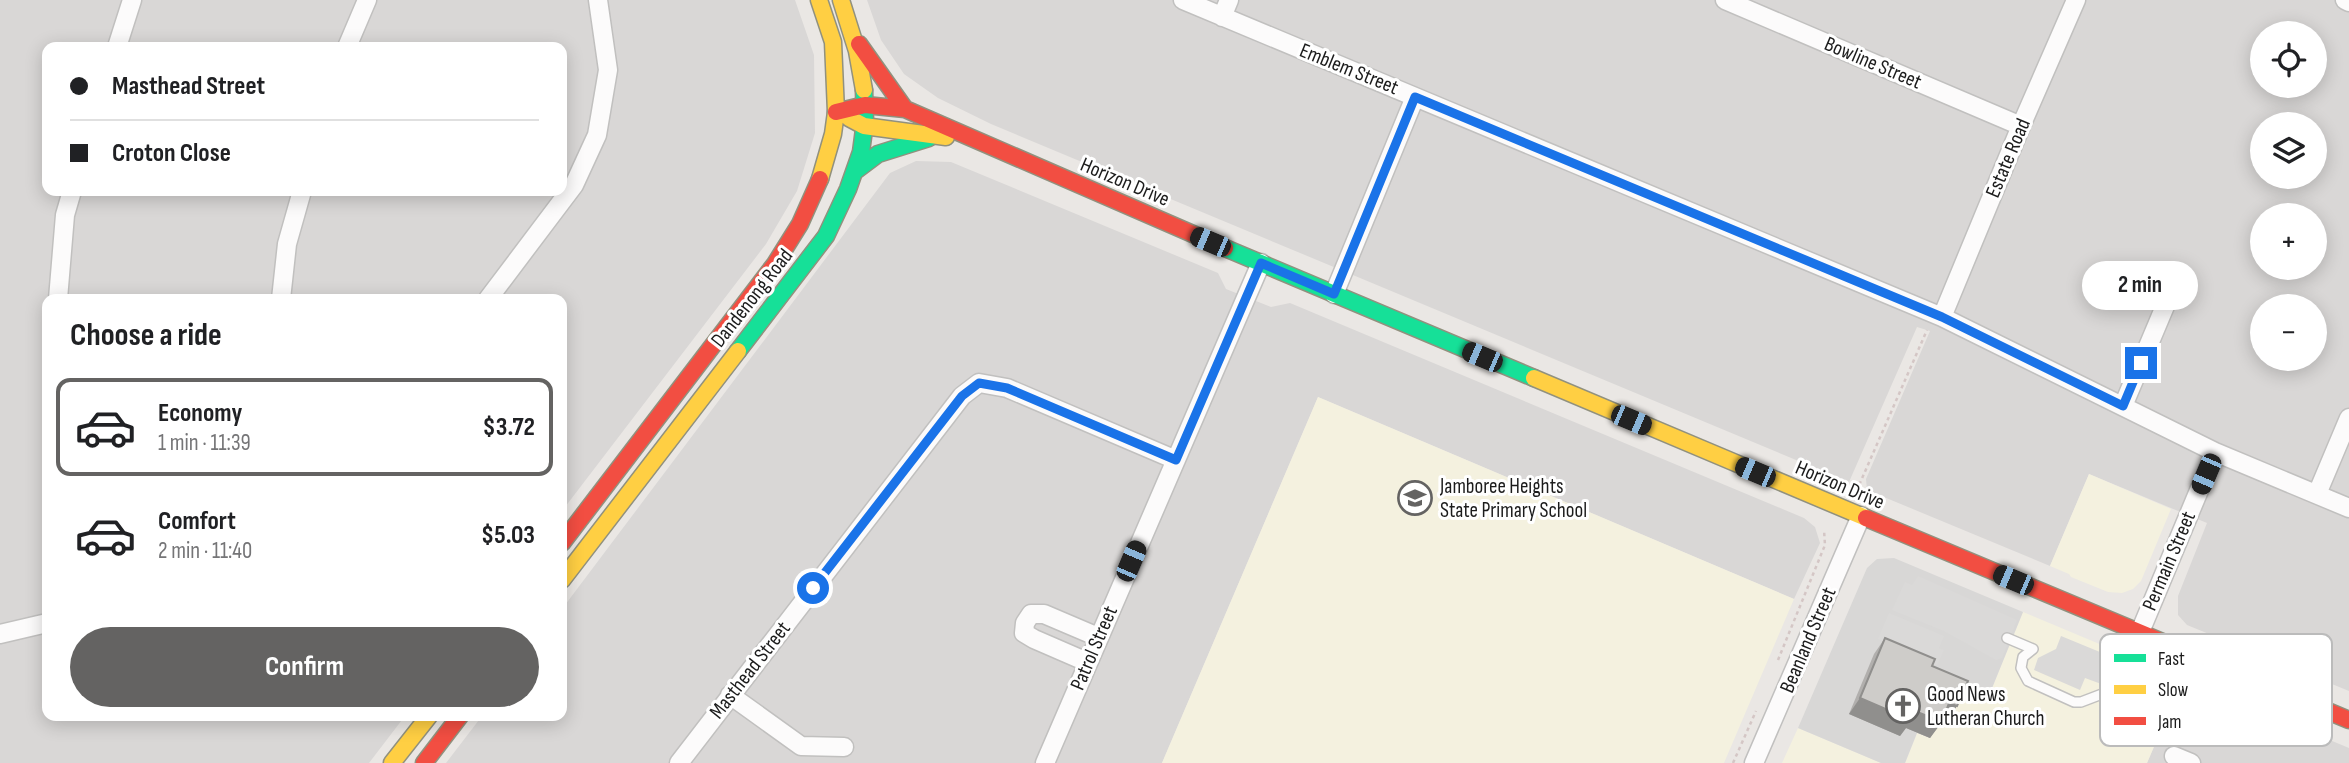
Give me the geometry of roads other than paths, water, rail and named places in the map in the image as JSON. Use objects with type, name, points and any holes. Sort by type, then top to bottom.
[{"type":"street","points":[[119,42],[132,0]]},
{"type":"street","points":[[348,42],[367,0]]},
{"type":"street","points":[[567,194],[597,135],[608,71],[598,0]]},
{"type":"street","name":"Dandenong Road","points":[[567,536],[775,264],[800,224],[818,187],[833,134],[836,112],[833,43],[820,0]]},
{"type":"street","name":"Dandenong Road","points":[[567,573],[826,236],[854,172],[864,126],[865,105],[854,37],[841,0]]},
{"type":"street","name":"Emblem Street","points":[[1183,0],[1938,315],[2215,452],[2349,508]]},
{"type":"street","points":[[1222,17],[1229,0]]},
{"type":"street","name":"Bowline Street","points":[[1725,0],[2021,125]]},
{"type":"street","name":"Estate Road","points":[[1938,315],[2076,0]]},
{"type":"street","points":[[854,37],[905,110]]},
{"type":"street","points":[[1334,294],[1415,97]]},
{"type":"street","name":"Horizon Drive","points":[[836,112],[865,105],[905,110],[1334,294],[2145,634]]},
{"type":"street","name":"Horizon Drive","points":[[836,112],[864,126],[939,135],[1007,154]]},
{"type":"street","points":[[854,172],[878,154],[939,135]]},
{"type":"street","points":[[58,294],[65,215],[71,196]]},
{"type":"street","points":[[282,294],[287,244],[301,196]]},
{"type":"street","points":[[492,294],[566,196]]},
{"type":"street","name":"Patrol Street","points":[[1045,763],[1261,263]]},
{"type":"street","points":[[2123,406],[2168,299]]},
{"type":"street","name":"Masthead Street","points":[[679,763],[962,396],[979,383],[1007,388],[1176,460]]},
{"type":"street","points":[[2317,494],[2349,418]]},
{"type":"street","name":"Permain Street","points":[[2140,632],[2215,452]]},
{"type":"street","name":"Beanland Street","points":[[1754,763],[1861,516]]},
{"type":"street","points":[[1087,662],[1024,633],[1025,623],[1031,614],[1044,614],[1098,636]]},
{"type":"street","points":[[0,634],[42,624]]},
{"type":"street","points":[[730,695],[801,746],[844,747]]},
{"type":"street","name":"Horizon Drive","points":[[2332,713],[2349,720]]},
{"type":"street","points":[[392,763],[425,721]]},
{"type":"street","points":[[424,763],[456,721]]},
{"type":"lane","points":[[2007,638],[2033,649],[2023,657],[2021,668],[2028,681],[2074,702],[2100,695]]},
{"type":"place","name":"Jamboree Heights State Primary School","points":[[1415,498]]},
{"type":"place","name":"Good News Lutheran Church","points":[[1903,706]]}]
